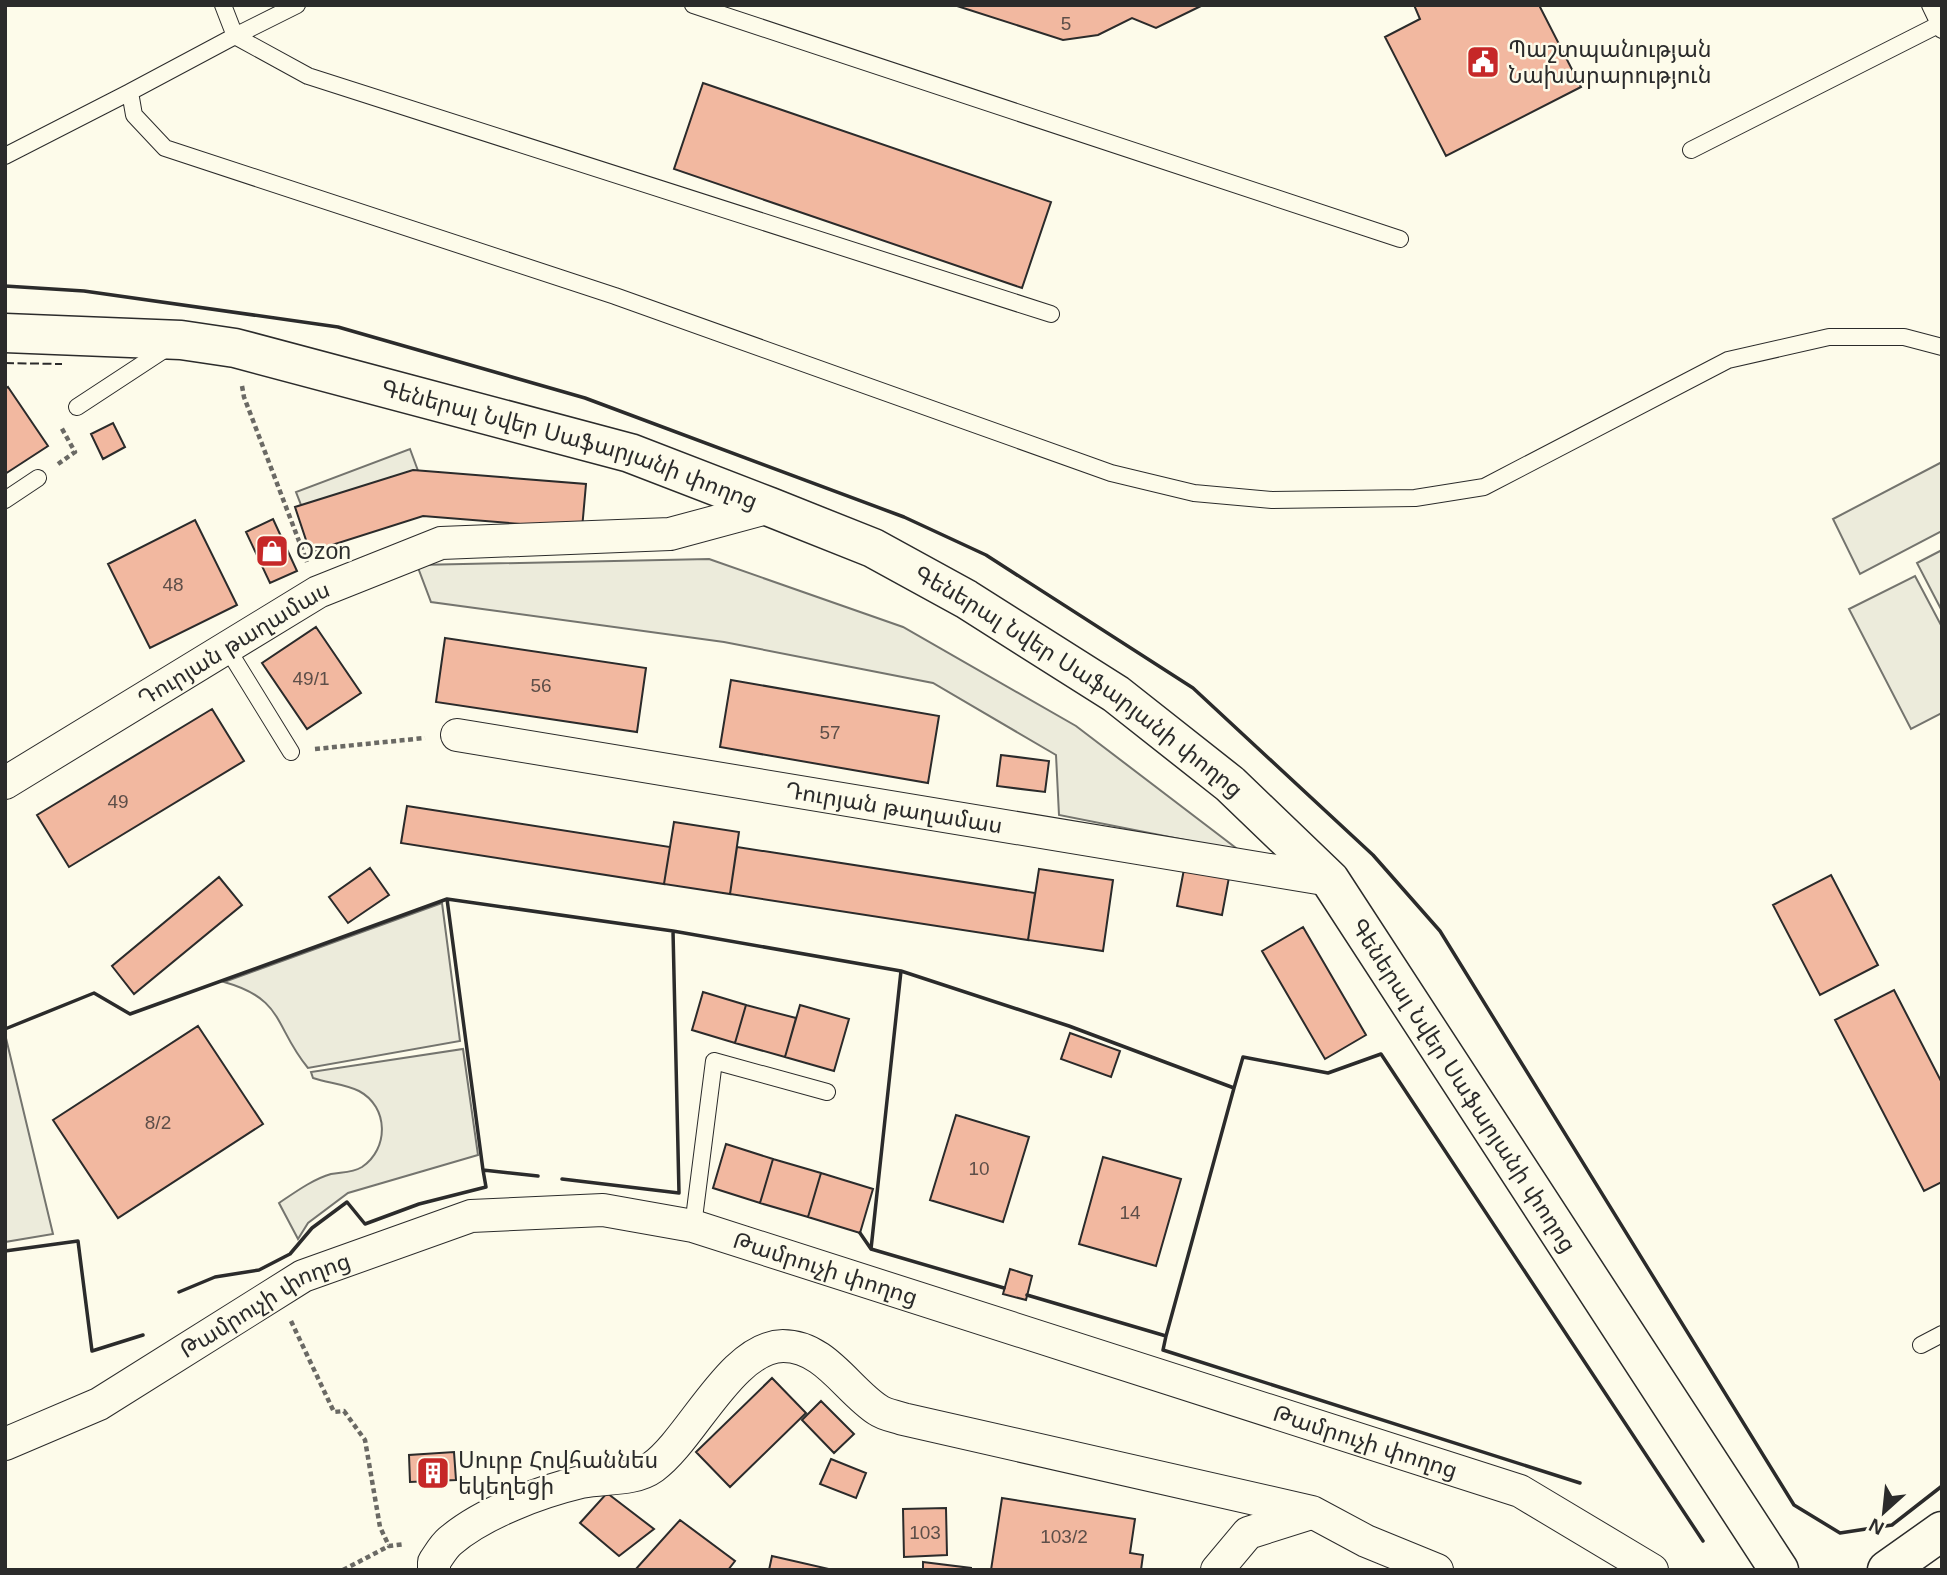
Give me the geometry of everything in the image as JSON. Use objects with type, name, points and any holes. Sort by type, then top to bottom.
[{"type":"street","name":"Գեներալ Նվեր Սաֆարյանի փողոց","points":[[5,333],[181,340],[235,348],[630,453],[873,548],[966,599],[1116,694],[1230,784],[1330,880],[1779,1570]]},
{"type":"street","name":"Դուրյան թաղամաս","points":[[5,783],[318,592],[441,544],[670,534],[770,507]]},
{"type":"street","name":"Դուրյան թաղամաս","points":[[457,735],[1330,880]]},
{"type":"street","name":"Թամրուչի փողոց","points":[[5,1444],[99,1404],[303,1276],[471,1216],[603,1210],[693,1226],[1520,1491],[1652,1570]]},
{"type":"street","points":[[441,1556],[467,1528],[488,1517],[554,1490],[652,1469],[669,1452],[728,1378],[755,1356],[781,1346],[803,1349],[825,1362],[880,1412],[1312,1512],[1366,1555],[1437,1570]]},
{"type":"street","points":[[1217,1570],[1248,1533],[1312,1512]]},
{"type":"street","points":[[1887,1570],[1942,1531]]},
{"type":"lane","points":[[223,5],[235,36],[308,76],[1051,314]]},
{"type":"lane","points":[[5,156],[297,5]]},
{"type":"lane","points":[[693,5],[1400,239]]},
{"type":"lane","points":[[1691,150],[1941,25],[1930,5]]},
{"type":"lane","points":[[130,92],[134,115],[165,148],[615,296],[1111,473],[1194,494],[1272,500],[1415,498],[1483,487],[1728,360],[1829,337],[1905,337],[1942,347]]},
{"type":"lane","points":[[77,407],[181,340]]},
{"type":"lane","points":[[5,500],[38,478]]},
{"type":"lane","points":[[227,648],[291,752]]},
{"type":"lane","points":[[693,1226],[714,1061],[827,1092]]},
{"type":"lane","points":[[1922,1345],[1942,1334]]},
{"type":"path","points":[[244,397],[318,592]]},
{"type":"path","points":[[38,478],[75,452],[57,420],[77,407]]},
{"type":"path","points":[[291,752],[457,735]]},
{"type":"path","points":[[277,1292],[334,1412],[344,1411],[365,1440],[380,1527],[389,1546]]},
{"type":"path","points":[[343,1570],[389,1546],[441,1556]]},
{"type":"shaded area","points":[[410,449],[428,498],[315,541],[296,492]]},
{"type":"shaded area","points":[[1942,462],[1942,531],[1860,574],[1833,519]]},
{"type":"shaded area","points":[[1942,550],[1942,611],[1917,563]]},
{"type":"shaded area","points":[[709,559],[903,627],[1076,726],[1240,851],[1059,815],[1056,755],[933,683],[724,642],[431,602],[417,565]]},
{"type":"shaded area","points":[[1915,576],[1942,627],[1942,713],[1911,729],[1849,609]]},
{"type":"shaded area","points":[[442,903],[460,1041],[308,1068],[268,1006],[244,989],[224,982]]},
{"type":"shaded area","points":[[5,1034],[53,1234],[5,1242]]},
{"type":"shaded area","points":[[463,1049],[478,1155],[348,1193],[308,1223],[298,1239],[279,1203],[324,1176],[362,1167],[377,1150],[382,1128],[376,1107],[369,1098],[354,1089],[313,1078],[311,1072]]},
{"type":"building","points":[[954,5],[1203,5],[1156,28],[1132,18],[1098,35],[1063,40]]},
{"type":"building","name":"Պաշտպանության Նախարարություն","points":[[1414,5],[1539,5],[1581,87],[1446,156],[1385,37],[1420,19]]},
{"type":"building","points":[[703,83],[1051,202],[1022,288],[674,169]]},
{"type":"building","points":[[8,387],[48,446],[5,474],[5,389]]},
{"type":"building","points":[[113,423],[125,447],[103,459],[91,434]]},
{"type":"building","points":[[413,470],[586,484],[582,529],[423,516],[310,552],[295,507]]},
{"type":"building","name":"Ozon","points":[[273,519],[297,571],[270,583],[246,532]]},
{"type":"building","points":[[195,520],[237,605],[150,648],[108,564]]},
{"type":"building","points":[[316,627],[361,693],[307,729],[262,663]]},
{"type":"building","points":[[445,638],[646,668],[637,732],[436,702]]},
{"type":"building","points":[[731,680],[939,716],[928,783],[720,747]]},
{"type":"building","points":[[212,709],[244,761],[69,867],[37,815]]},
{"type":"building","points":[[1001,755],[1049,761],[1045,792],[997,786]]},
{"type":"building","points":[[407,806],[670,847],[664,884],[401,843]]},
{"type":"building","points":[[674,822],[739,832],[730,894],[664,884]]},
{"type":"building","points":[[737,847],[1035,893],[1028,940],[730,894]]},
{"type":"building","points":[[1185,864],[1230,872],[1222,915],[1177,906]]},
{"type":"building","points":[[370,868],[389,895],[348,923],[329,897]]},
{"type":"building","points":[[1039,869],[1113,880],[1103,951],[1028,940]]},
{"type":"building","points":[[1831,875],[1878,965],[1820,995],[1773,905]]},
{"type":"building","points":[[219,877],[242,905],[134,994],[112,966]]},
{"type":"building","points":[[1303,927],[1366,1035],[1325,1059],[1262,951]]},
{"type":"building","points":[[1894,990],[1942,1083],[1942,1182],[1924,1191],[1835,1020]]},
{"type":"building","points":[[703,992],[746,1005],[735,1043],[692,1030]]},
{"type":"building","points":[[746,1005],[796,1018],[785,1057],[735,1043]]},
{"type":"building","points":[[800,1005],[849,1019],[834,1071],[785,1057]]},
{"type":"building","points":[[198,1026],[263,1124],[118,1218],[53,1120]]},
{"type":"building","points":[[1070,1033],[1120,1051],[1111,1077],[1061,1059]]},
{"type":"building","points":[[956,1115],[1029,1137],[1003,1222],[930,1200]]},
{"type":"building","points":[[726,1144],[773,1159],[760,1203],[713,1188]]},
{"type":"building","points":[[1103,1157],[1181,1179],[1156,1266],[1079,1244]]},
{"type":"building","points":[[773,1159],[821,1173],[808,1217],[760,1203]]},
{"type":"building","points":[[821,1173],[873,1189],[860,1233],[808,1217]]},
{"type":"building","points":[[1010,1269],[1032,1276],[1026,1300],[1003,1294]]},
{"type":"building","points":[[772,1378],[806,1413],[730,1487],[696,1452]]},
{"type":"building","points":[[821,1401],[854,1434],[834,1453],[802,1420]]},
{"type":"building","name":"Սուրբ Հովհաննես եկեղեցի","points":[[454,1452],[456,1480],[410,1482],[409,1455]]},
{"type":"building","points":[[831,1459],[866,1473],[856,1498],[820,1484]]},
{"type":"building","points":[[607,1493],[654,1529],[619,1556],[580,1523]]},
{"type":"building","points":[[1002,1498],[1135,1519],[1130,1553],[1143,1555],[1141,1570],[991,1570]]},
{"type":"building","points":[[946,1508],[947,1555],[904,1557],[903,1509]]},
{"type":"building","points":[[680,1520],[735,1561],[728,1570],[635,1570]]},
{"type":"building","points":[[772,1556],[829,1569],[769,1570]]},
{"type":"building","points":[[923,1562],[971,1568],[971,1570],[923,1570]]},
{"type":"fence","points":[[5,363],[62,364]]},
{"type":"wall","points":[[5,286],[84,291],[338,327],[585,398],[904,517],[986,555],[1193,688],[1373,855],[1440,931],[1794,1505],[1840,1533],[1892,1525],[1942,1486]]},
{"type":"wall","points":[[5,1029],[94,993],[130,1014],[447,899]]},
{"type":"wall","points":[[538,1176],[483,1170],[447,899],[673,931]]},
{"type":"wall","points":[[562,1179],[679,1193],[673,931],[901,971]]},
{"type":"wall","points":[[1004,1288],[871,1249],[901,971],[1069,1026],[1234,1088],[1166,1336],[1027,1295]]},
{"type":"wall","points":[[1234,1088],[1243,1057],[1328,1073],[1381,1054],[1703,1541]]},
{"type":"wall","points":[[179,1292],[215,1277],[259,1270],[290,1254],[312,1228],[347,1202],[365,1224],[419,1204],[486,1187],[483,1170]]},
{"type":"wall","points":[[860,1233],[871,1249]]},
{"type":"wall","points":[[5,1251],[78,1241],[92,1351],[143,1335]]},
{"type":"wall","points":[[1166,1336],[1163,1350],[1580,1483]]},
{"type":"place","name":"Պաշտպանության Նախարարություն","points":[[1483,62]]},
{"type":"place","name":"Ozon","points":[[272,551]]},
{"type":"place","name":"Սուրբ Հովհաննես եկեղեցի","points":[[433,1473]]}]
